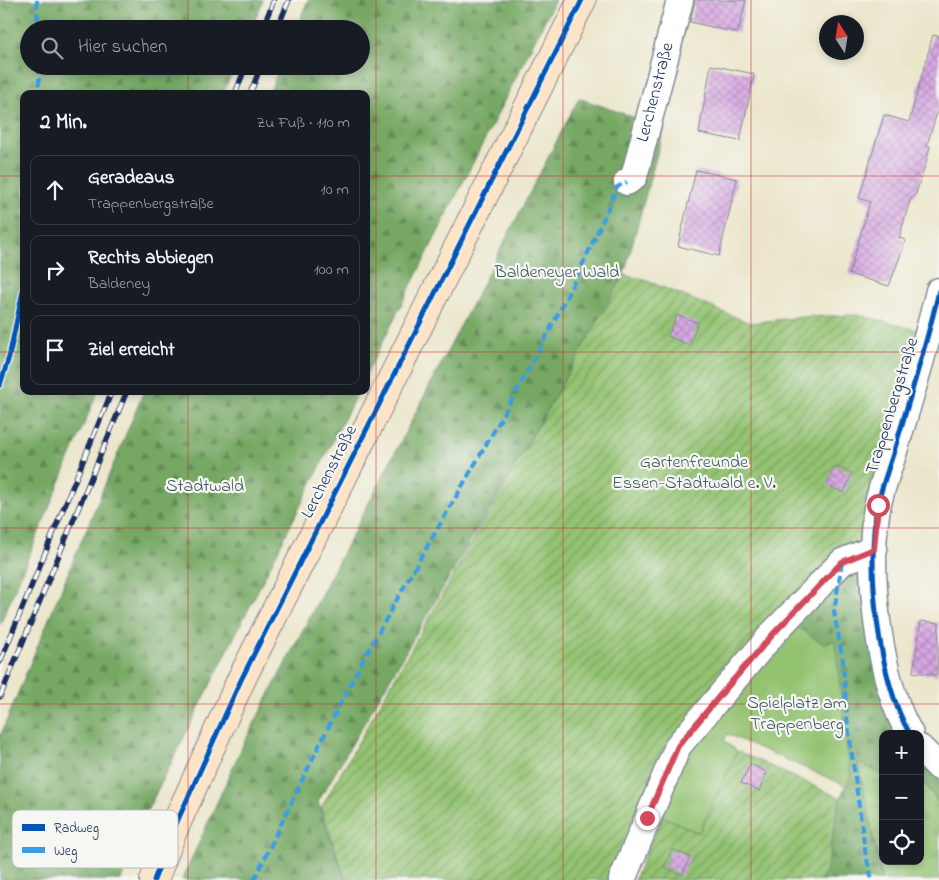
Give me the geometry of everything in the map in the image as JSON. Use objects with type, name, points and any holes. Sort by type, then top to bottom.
[{"type":"main road","name":"Lerchenstraße","points":[[178,820],[240,680],[582,0]]},
{"type":"main road","name":"Lerchenstraße","points":[[154,880],[159,868]]},
{"type":"street","name":"Lerchenstraße","points":[[627,182],[634,177],[680,0]]},
{"type":"street","name":"Trappenbergstraße","points":[[908,730],[891,692],[880,644],[875,600],[874,549],[878,505],[929,332],[939,291]]},
{"type":"street","points":[[622,880],[678,746],[775,632],[842,562],[874,549]]},
{"type":"street","points":[[924,752],[939,767]]},
{"type":"green space","points":[[0,0],[263,0],[255,20],[20,20],[20,75],[231,75],[225,90],[20,90],[20,395],[96,395],[0,625]]},
{"type":"green space","points":[[308,0],[555,0],[370,367],[370,90],[271,90],[276,75],[370,75],[370,20],[300,20]]},
{"type":"green space","name":"Baldeneyer Wald","points":[[579,98],[664,128],[625,271],[613,297],[318,802],[345,880],[182,880],[243,745]]},
{"type":"green space","name":"Gartenfreunde Essen-Stadtwald e. V.","points":[[624,275],[645,280],[750,323],[802,317],[859,315],[917,330],[861,538],[825,567],[738,656],[613,880],[346,880],[321,808]]},
{"type":"green space","name":"Stadtwald","points":[[142,395],[356,395],[148,810],[12,810],[12,868],[126,868],[121,880],[0,880],[0,736]]},
{"type":"green space","points":[[870,557],[904,730],[879,730],[879,773],[858,763],[882,880],[821,880],[826,872],[840,798],[850,775],[823,644],[791,624],[845,566]]},
{"type":"green space","name":"Spielplatz am Trappenberg","points":[[779,615],[822,643],[835,641],[850,775],[847,786],[727,734],[724,741],[737,751],[699,833],[662,816],[673,732]]},
{"type":"green space","points":[[737,751],[840,798],[826,872],[821,880],[634,880],[662,816],[699,833]]},
{"type":"green space","points":[[924,757],[939,772],[939,804],[925,783]]},
{"type":"green space","points":[[858,763],[879,773],[879,865],[924,865],[924,783],[939,804],[939,880],[882,880]]},
{"type":"building","points":[[695,0],[746,0],[738,33],[690,22]]},
{"type":"building","points":[[933,35],[939,36],[939,106],[927,145],[930,146],[926,163],[916,193],[910,200],[899,238],[906,240],[889,286],[849,274],[870,202],[859,198],[884,115],[909,122]]},
{"type":"building","points":[[711,65],[754,74],[740,141],[699,133]]},
{"type":"building","points":[[696,170],[737,179],[719,256],[678,246]]},
{"type":"building","points":[[677,315],[698,323],[689,345],[668,336]]},
{"type":"building","points":[[834,466],[852,473],[844,493],[827,485]]},
{"type":"building","points":[[921,621],[939,623],[937,675],[913,672]]},
{"type":"building","points":[[750,764],[767,772],[759,791],[741,783]]},
{"type":"building","points":[[672,849],[690,857],[682,875],[664,867]]},
{"type":"railway","points":[[266,20],[274,0]]},
{"type":"railway","points":[[281,20],[289,0]]},
{"type":"railway","points":[[237,90],[242,75]]},
{"type":"railway","points":[[252,90],[257,75]]},
{"type":"railway","points":[[0,662],[110,395]]},
{"type":"railway","points":[[0,697],[125,395]]},
{"type":"marked path","points":[[37,0],[38,20]]},
{"type":"marked path","points":[[39,75],[39,90]]},
{"type":"marked path","points":[[254,880],[310,763],[355,677],[532,363],[591,247],[617,187],[627,182]]},
{"type":"marked path","points":[[842,562],[834,612],[843,661],[847,718],[865,851],[872,880]]},
{"type":"cycle path","points":[[178,820],[241,680],[582,0]]},
{"type":"cycle path","points":[[908,730],[899,711],[882,654],[874,589],[874,528],[880,495],[895,449],[939,291]]},
{"type":"cycle path","points":[[0,385],[9,357],[20,305]]},
{"type":"cycle path","points":[[154,880],[159,868]]},
{"type":"route","points":[[647,818],[678,746],[722,693],[775,632],[842,562],[874,549],[878,505]]}]
